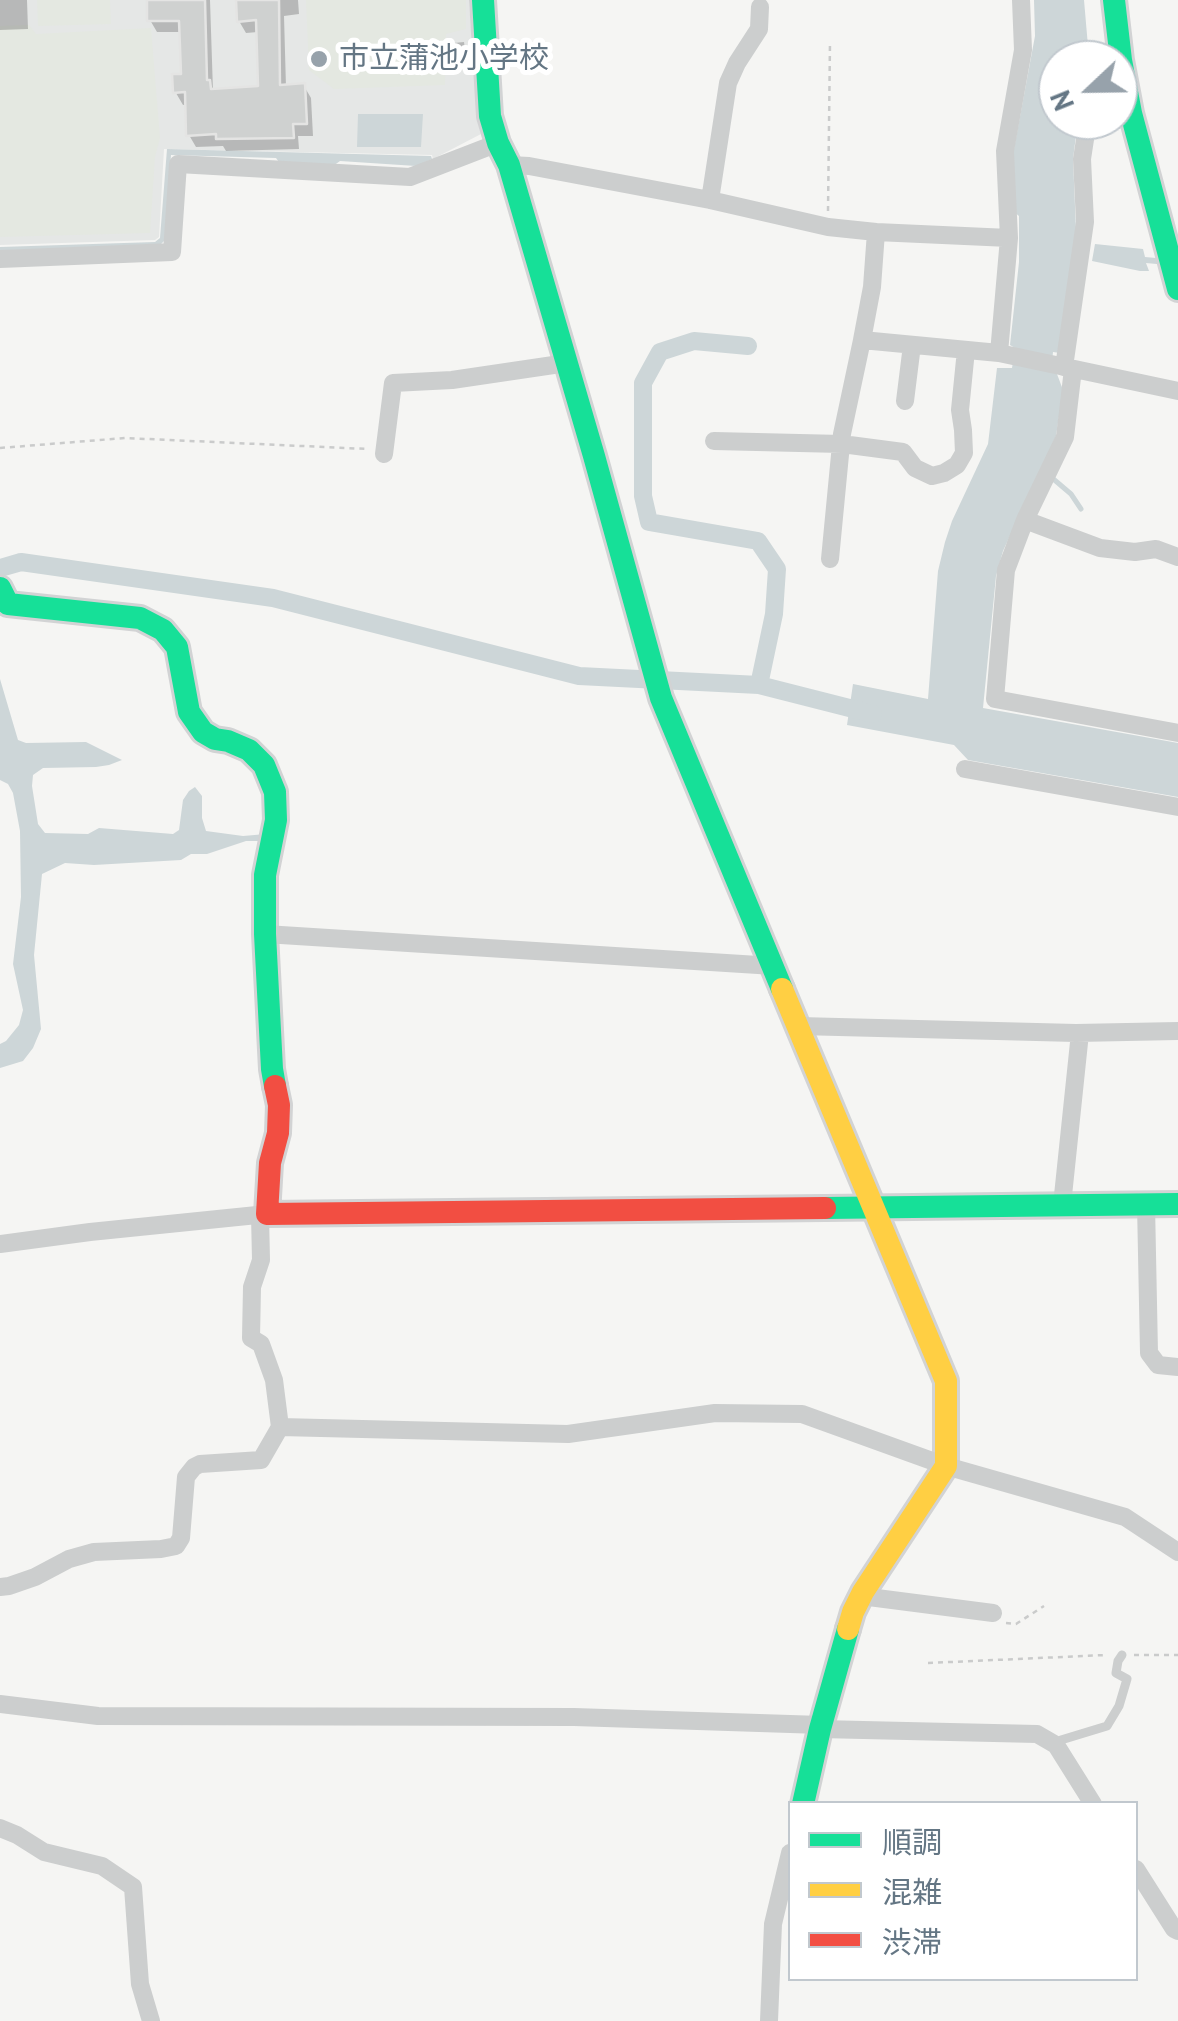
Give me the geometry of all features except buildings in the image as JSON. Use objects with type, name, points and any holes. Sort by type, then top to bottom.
[{"type":"street","points":[[483,0],[490,116],[509,165],[661,698],[946,1381],[946,1466],[861,1596],[843,1644],[803,1801]]},
{"type":"street","points":[[1004,354],[1009,238],[1004,151],[1023,50],[1021,0]]},
{"type":"street","points":[[1114,0],[1131,113],[1178,289]]},
{"type":"street","points":[[710,200],[728,83],[759,29],[760,7]]},
{"type":"street","points":[[1085,140],[1085,222],[1064,367],[1065,437],[1006,570],[995,699],[1178,733]]},
{"type":"street","points":[[0,259],[172,252],[178,164],[410,177],[498,143]]},
{"type":"street","points":[[509,165],[710,200],[828,227],[1009,238]]},
{"type":"street","points":[[830,559],[842,444],[872,287],[876,232]]},
{"type":"street","points":[[862,340],[1004,354],[1178,391]]},
{"type":"street","points":[[905,401],[912,345]]},
{"type":"street","points":[[714,441],[842,444],[903,452],[915,468],[932,476],[944,473],[964,454],[960,410],[966,350]]},
{"type":"street","points":[[384,452],[393,383],[452,380],[567,363]]},
{"type":"street","points":[[1025,520],[1100,548],[1136,552],[1156,548],[1178,557]]},
{"type":"street","points":[[0,588],[8,604],[140,618],[163,630],[177,647],[189,712],[203,732],[250,750],[264,765],[276,792],[276,820],[265,876],[264,934],[278,1133],[270,1163],[260,1260],[252,1287],[251,1338],[262,1344],[274,1380],[280,1427],[260,1460],[200,1464],[186,1476],[181,1538],[176,1546],[94,1552],[69,1559],[35,1577],[0,1586]]},
{"type":"street","points":[[965,769],[1178,807]]},
{"type":"street","points":[[264,934],[774,966]]},
{"type":"street","points":[[799,1026],[1080,1033],[1178,1031]]},
{"type":"street","points":[[1062,1205],[1080,1033]]},
{"type":"street","points":[[1146,1204],[1150,1353],[1158,1366],[1178,1367]]},
{"type":"street","points":[[0,1244],[264,1214],[1178,1204]]},
{"type":"street","points":[[280,1427],[568,1434],[715,1413],[802,1414],[946,1466],[1125,1517],[1178,1552]]},
{"type":"street","points":[[861,1596],[995,1617]]},
{"type":"street","points":[[0,1704],[98,1716],[574,1717],[1037,1734],[1056,1746],[1091,1801]]},
{"type":"street","points":[[0,1828],[44,1852],[102,1866],[133,1886],[140,1984],[151,2021]]},
{"type":"street","points":[[769,2014],[772,1935],[788,1862]]},
{"type":"street","points":[[1138,1872],[1178,1931]]},
{"type":"lane","points":[[1056,1746],[1061,1740],[1107,1726],[1119,1706],[1127,1679],[1116,1672],[1122,1655]]},
{"type":"path","points":[[828,227],[830,42]]},
{"type":"path","points":[[0,448],[125,438],[384,452]]},
{"type":"path","points":[[995,1617],[1016,1624],[1044,1606]]},
{"type":"path","points":[[928,1663],[1178,1655]]},
{"type":"shaded area","points":[[0,0],[469,0],[481,134],[433,159],[432,155],[164,149],[159,237],[155,240],[0,245]]},
{"type":"shaded area","points":[[37,0],[110,0],[111,24],[38,26]]},
{"type":"shaded area","points":[[306,0],[466,0],[466,29],[446,34],[445,85],[334,89],[309,70]]},
{"type":"shaded area","points":[[1034,0],[1084,0],[1087,40],[1038,40],[1038,140],[1075,140],[1076,230],[1060,353],[1053,352],[1051,372],[1057,374],[1063,390],[1056,436],[1003,551],[996,576],[983,708],[1178,743],[1178,797],[968,760],[954,745],[847,725],[853,684],[928,699],[938,571],[945,542],[988,444],[997,368],[1012,368],[1015,348],[1010,345],[1019,262],[1013,154],[1035,36]]},
{"type":"shaded area","points":[[29,25],[36,34],[151,28],[160,138],[150,233],[0,237],[0,26]]},
{"type":"shaded area","points":[[358,114],[423,114],[421,147],[357,147]]},
{"type":"shaded area","points":[[167,149],[432,159],[416,166],[340,161],[333,166],[281,165],[276,158],[171,155],[165,240],[159,246],[0,251],[0,247],[155,242],[160,238]]},
{"type":"shaded area","points":[[1095,244],[1143,249],[1145,257],[1178,260],[1178,266],[1146,263],[1149,271],[1140,271],[1092,261]]},
{"type":"shaded area","points":[[0,679],[18,740],[86,742],[122,760],[96,767],[43,768],[33,775],[38,824],[45,833],[88,834],[99,828],[173,834],[179,830],[183,800],[195,787],[202,796],[206,831],[243,836],[266,834],[264,841],[246,841],[181,860],[65,863],[42,874],[34,955],[41,1029],[23,1061],[0,1068],[0,1044],[19,1025],[23,1010],[13,964],[21,897],[20,831],[13,793],[0,780]]},
{"type":"waterway","points":[[748,346],[694,341],[660,352],[643,383],[643,496],[649,522],[758,541],[777,569],[774,614],[759,685]]},
{"type":"waterway","points":[[1051,477],[1081,509]]},
{"type":"waterway","points":[[0,568],[21,562],[273,598],[579,676],[759,685],[873,714]]},
{"type":"traffic: fast","points":[[483,0],[490,116],[509,165],[661,698],[782,989]]},
{"type":"traffic: fast","points":[[1114,0],[1131,113],[1178,289]]},
{"type":"traffic: fast","points":[[0,588],[8,604],[140,618],[163,630],[177,647],[189,712],[203,732],[249,750],[264,765],[275,792],[276,820],[265,875],[275,1086]]},
{"type":"traffic: fast","points":[[825,1208],[1178,1204]]},
{"type":"traffic: fast","points":[[804,1801],[848,1629]]},
{"type":"traffic: slow","points":[[782,989],[946,1381],[946,1466],[863,1592],[848,1629]]},
{"type":"traffic: jam","points":[[275,1086],[278,1133],[270,1163],[267,1214],[825,1208]]},
{"type":"place","name":"市立蒲池小学校","points":[[319,59]]}]
